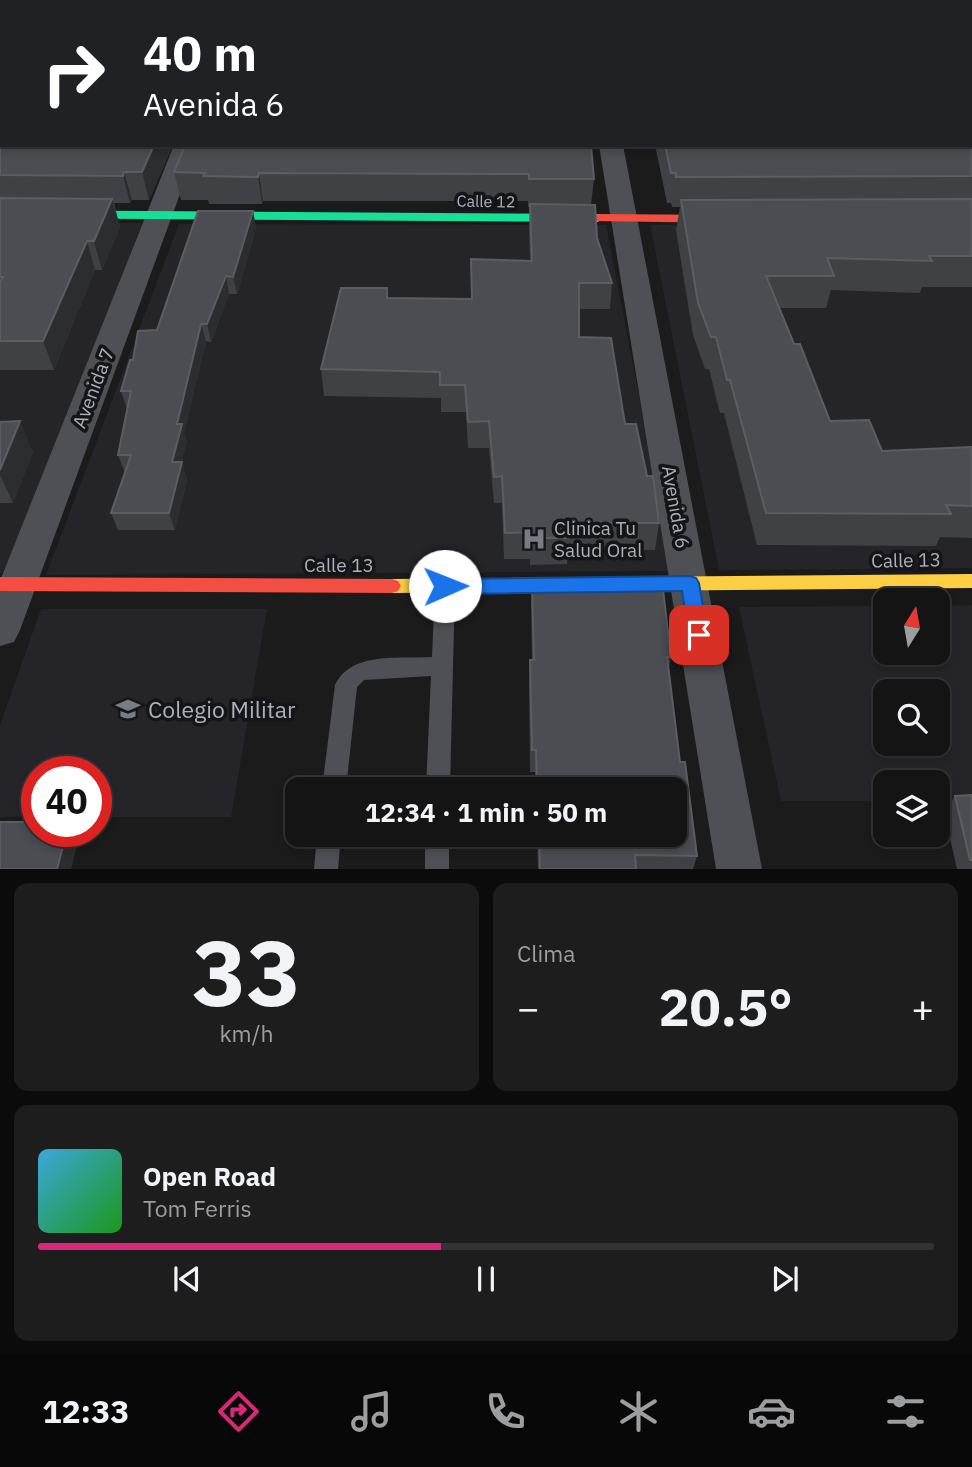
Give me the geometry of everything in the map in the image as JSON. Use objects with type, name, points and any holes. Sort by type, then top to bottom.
[{"type":"street","name":"Avenida 7","points":[[0,630],[9,584],[186,147]]},
{"type":"street","name":"Avenida 6","points":[[611,147],[739,869]]},
{"type":"street","name":"Calle 12","points":[[0,214],[750,219]]},
{"type":"street","name":"Calle 13","points":[[9,584],[445,586],[972,580]]},
{"type":"lane","points":[[439,777],[445,586]]},
{"type":"lane","points":[[335,777],[346,685],[352,676],[360,671],[442,666]]},
{"type":"lane","points":[[326,869],[328,847]]},
{"type":"lane","points":[[437,847],[437,869]]},
{"type":"shaded area","points":[[0,223],[142,223],[9,573],[0,573]]},
{"type":"shaded area","points":[[179,224],[606,225],[673,571],[46,575]]},
{"type":"shaded area","points":[[650,225],[972,225],[972,568],[719,570]]},
{"type":"shaded area","points":[[972,605],[972,801],[950,801],[950,770],[873,770],[873,801],[781,801],[739,607],[873,606],[873,665],[950,665],[950,606]]},
{"type":"shaded area","name":"Colegio Militar","points":[[41,609],[267,609],[231,817],[112,817],[112,756],[21,756],[21,817],[0,817],[0,725]]},
{"type":"building","points":[[0,147],[153,147],[142,172],[124,172],[123,176],[0,175]]},
{"type":"building","points":[[184,147],[591,147],[594,179],[529,179],[529,174],[259,173],[258,177],[203,176],[205,173],[174,172]]},
{"type":"building","points":[[665,147],[972,147],[972,176],[676,177],[676,173],[671,173]]},
{"type":"building","points":[[0,198],[112,199],[94,241],[87,241],[43,341],[0,341],[0,282],[3,277],[0,277]]},
{"type":"building","points":[[972,199],[972,256],[929,256],[932,261],[827,258],[834,276],[766,276],[794,344],[800,344],[830,421],[869,420],[882,451],[972,447],[972,506],[946,505],[951,514],[766,513],[730,380],[727,380],[716,337],[711,337],[698,303],[681,200]]},
{"type":"building","points":[[530,204],[595,205],[597,238],[612,283],[579,283],[579,337],[611,338],[625,424],[636,424],[647,476],[653,476],[659,523],[567,523],[569,538],[531,538],[531,532],[505,533],[502,476],[494,477],[489,421],[468,422],[465,385],[440,385],[440,372],[321,369],[341,288],[387,288],[387,298],[472,299],[471,259],[532,261]]},
{"type":"building","points":[[198,211],[253,211],[233,277],[226,276],[207,324],[201,324],[177,424],[182,424],[172,462],[182,462],[169,513],[111,513],[131,455],[118,455],[131,391],[121,391],[130,360],[133,360],[138,331],[157,330]]},
{"type":"building","points":[[20,421],[0,470],[0,422]]},
{"type":"building","points":[[662,581],[671,657],[667,657],[680,762],[685,762],[687,777],[537,777],[536,750],[532,750],[532,582]]},
{"type":"building","points":[[687,778],[697,856],[635,855],[636,869],[540,869],[539,847],[687,847]]},
{"type":"building","points":[[972,795],[972,860],[970,860],[955,796]]},
{"type":"building","points":[[0,822],[21,822],[21,847],[63,847],[57,869],[0,869]]},
{"type":"traffic: fast","points":[[0,214],[598,218]]},
{"type":"traffic: slow","points":[[392,586],[972,581]]},
{"type":"traffic: jam","points":[[598,218],[728,219]]},
{"type":"traffic: jam","points":[[0,584],[392,586]]},
{"type":"place","name":"Clinica Tu Salud Oral","points":[[534,539]]},
{"type":"place","name":"Colegio Militar","points":[[128,709]]},
{"type":"route","points":[[445,586],[690,583],[699,635]]}]
